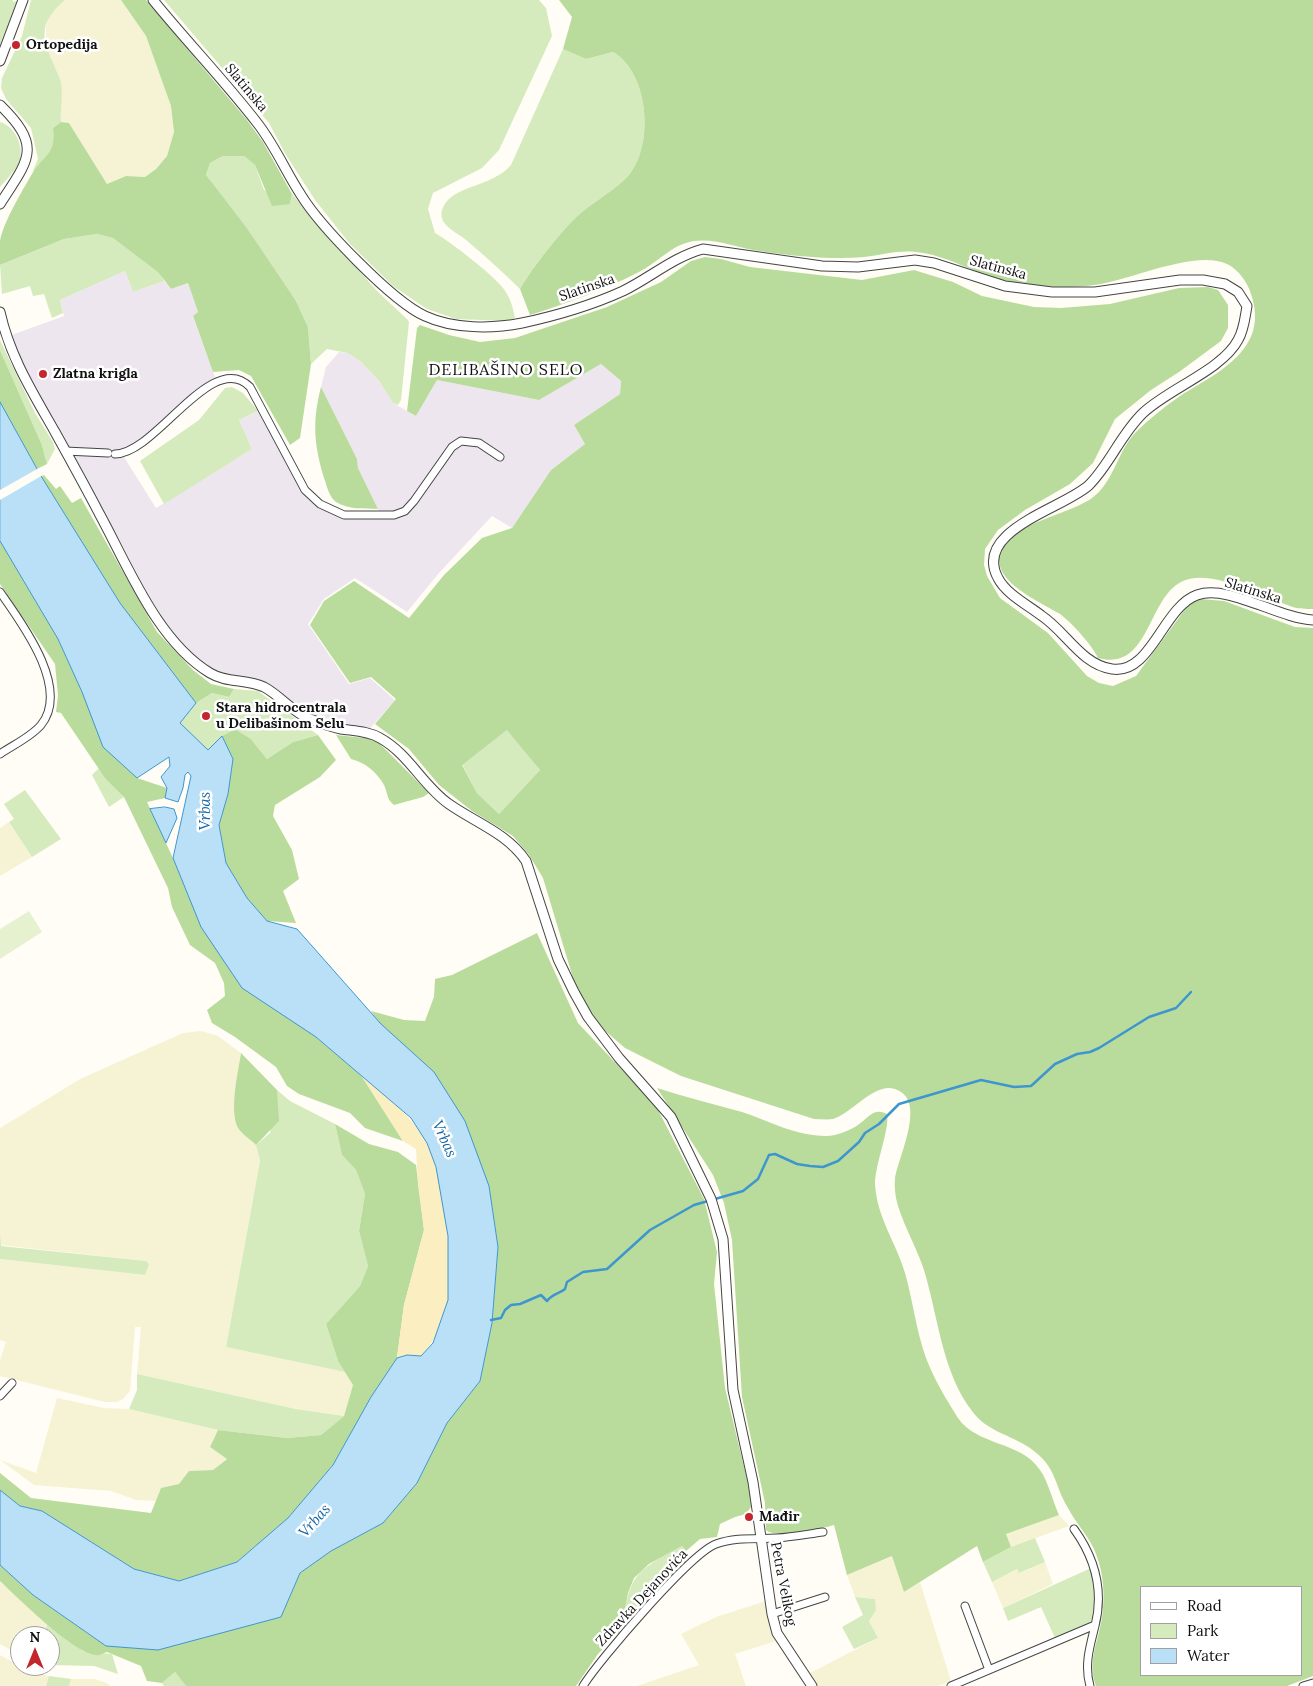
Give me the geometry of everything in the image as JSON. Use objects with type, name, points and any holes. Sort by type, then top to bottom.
[{"type":"street","points":[[0,61],[23,0]]},
{"type":"street","name":"Slatinska","points":[[153,0],[260,126],[302,197],[328,230],[369,272],[414,309],[425,316],[452,324],[500,327],[523,323],[574,308],[622,291],[688,253],[702,249],[822,266],[858,267],[915,260],[934,263],[1005,286],[1052,292],[1095,292],[1180,280],[1203,280],[1225,284],[1238,292],[1247,306],[1238,342],[1218,362],[1143,413],[1124,435],[1088,486],[1030,519],[1000,542],[995,553],[994,566],[998,578],[1007,589],[1058,628],[1086,657],[1099,666],[1114,670],[1127,668],[1140,660],[1182,603],[1196,595],[1220,594],[1278,613],[1313,620]]},
{"type":"street","points":[[0,104],[17,122],[26,139],[28,156],[21,172],[0,204]]},
{"type":"street","points":[[0,116],[17,122]]},
{"type":"street","name":"Petra Velikog","points":[[0,312],[6,337],[27,386],[65,451],[134,580],[159,621],[201,667],[218,678],[240,680],[264,687],[308,718],[339,729],[358,731],[378,737],[400,754],[441,798],[500,834],[517,848],[531,872],[558,959],[574,992],[588,1017],[620,1058],[671,1117],[712,1202],[723,1239],[733,1390],[753,1482],[772,1614],[777,1633],[812,1686]]},
{"type":"street","points":[[65,451],[122,454],[148,438],[216,380],[235,378],[243,381],[255,396],[305,490],[320,504],[344,516],[388,516],[404,511],[414,501],[452,447],[462,441],[479,443],[500,457]]},
{"type":"street","points":[[0,592],[34,642],[43,662],[50,696],[47,716],[42,723],[0,754]]},
{"type":"street","points":[[0,1396],[12,1383]]},
{"type":"street","points":[[1074,1528],[1089,1551],[1096,1571],[1099,1599],[1096,1625],[1087,1664],[1090,1686]]},
{"type":"street","name":"Zdravka Dejanovića","points":[[584,1686],[612,1648],[701,1553],[725,1541],[823,1532]]},
{"type":"street","points":[[772,1614],[825,1597]]},
{"type":"street","points":[[965,1606],[989,1670]]},
{"type":"street","points":[[951,1686],[1096,1625]]},
{"type":"street","points":[[1303,1686],[1313,1682]]},
{"type":"shaded area","points":[[65,0],[121,0],[146,36],[171,106],[174,132],[167,156],[156,169],[145,177],[126,176],[107,184],[69,123],[61,122],[60,80],[46,46],[46,26],[50,13]]},
{"type":"shaded area","points":[[125,271],[133,292],[164,281],[171,289],[188,283],[198,312],[193,317],[216,380],[148,438],[122,454],[156,508],[252,449],[239,420],[263,409],[305,490],[342,515],[381,515],[358,468],[357,459],[321,387],[326,367],[339,352],[348,353],[361,362],[379,381],[393,403],[416,416],[437,380],[539,400],[601,364],[621,381],[620,394],[574,425],[585,444],[551,470],[512,528],[492,516],[439,573],[407,612],[355,578],[324,599],[308,624],[349,684],[370,678],[395,700],[366,733],[322,725],[276,690],[209,673],[159,621],[61,444],[6,337],[64,316],[60,300]]},
{"type":"shaded area","points":[[9,822],[32,857],[0,876],[0,828]]},
{"type":"shaded area","points":[[201,1031],[218,1036],[241,1053],[236,1085],[235,1113],[239,1129],[256,1145],[260,1161],[226,1347],[345,1372],[353,1385],[344,1416],[296,1409],[137,1374],[141,1327],[135,1327],[130,1391],[123,1399],[117,1402],[105,1402],[0,1376],[0,1360],[6,1342],[0,1340],[0,1259],[145,1275],[146,1261],[0,1245],[0,1128],[80,1079],[183,1033]]},
{"type":"shaded area","points":[[57,1398],[104,1408],[129,1409],[218,1430],[210,1447],[227,1458],[213,1470],[189,1471],[179,1484],[161,1488],[156,1501],[136,1500],[111,1491],[34,1485],[0,1460],[36,1473]]},
{"type":"shaded area","points":[[1059,1515],[1069,1526],[1011,1547],[1006,1534]]},
{"type":"shaded area","points":[[893,1556],[904,1592],[920,1582],[951,1681],[938,1686],[814,1686],[808,1674],[878,1638],[869,1621],[875,1599],[855,1597],[847,1575]]},
{"type":"shaded area","points":[[1045,1562],[1053,1584],[1003,1608],[992,1582],[1017,1569],[1020,1573]]},
{"type":"shaded area","points":[[0,1581],[48,1624],[47,1626],[10,1626],[10,1650],[0,1644]]},
{"type":"shaded area","points":[[766,1601],[770,1628],[776,1641],[735,1654],[746,1686],[637,1686],[699,1665],[681,1634],[716,1617]]},
{"type":"shaded area","points":[[0,1655],[10,1660],[10,1676],[49,1676],[46,1686],[0,1686]]},
{"type":"shaded area","points":[[71,1679],[95,1679],[109,1684],[109,1686],[69,1686]]},
{"type":"green space","points":[[0,0],[13,0],[13,2],[20,0],[0,48]]},
{"type":"green space","points":[[31,0],[65,0],[54,10],[45,29],[47,47],[61,84],[61,122],[53,128],[54,136],[50,153],[32,173],[38,159],[31,128],[6,99],[1,88],[2,78],[22,36]]},
{"type":"green space","points":[[121,0],[146,0],[247,120],[263,142],[292,194],[290,204],[272,206],[255,165],[244,156],[223,156],[210,163],[206,175],[246,227],[296,301],[308,327],[311,364],[300,438],[290,445],[251,376],[239,370],[213,372],[193,316],[198,312],[188,283],[171,289],[158,272],[113,238],[97,234],[64,239],[0,265],[0,241],[5,225],[36,167],[51,150],[53,128],[61,122],[69,123],[107,184],[126,176],[145,177],[156,169],[167,156],[174,132],[171,106],[146,36]]},
{"type":"green space","points":[[164,0],[539,0],[546,8],[552,36],[499,150],[482,168],[433,193],[428,209],[435,233],[490,274],[503,288],[512,306],[515,318],[507,321],[456,319],[427,309],[393,286],[350,244],[315,200],[286,155],[269,123]]},
{"type":"green space","points":[[559,0],[1313,0],[1313,609],[1293,607],[1221,581],[1193,578],[1181,582],[1170,591],[1161,603],[1138,645],[1128,655],[1115,659],[1098,658],[1087,641],[1060,614],[1010,582],[1003,574],[1000,564],[1000,554],[1005,543],[1014,535],[1026,527],[1092,498],[1111,475],[1124,449],[1135,433],[1168,404],[1225,367],[1241,352],[1253,332],[1255,320],[1253,300],[1245,281],[1235,269],[1227,264],[1214,260],[1198,260],[1162,267],[1094,285],[1048,287],[1003,280],[949,260],[916,252],[896,252],[851,258],[825,258],[773,253],[702,240],[692,241],[677,247],[645,269],[613,285],[530,315],[520,289],[548,249],[574,219],[619,185],[629,175],[637,161],[645,127],[640,91],[634,75],[625,62],[613,52],[586,59],[563,49],[572,17]]},
{"type":"green space","points":[[563,49],[586,59],[613,52],[625,62],[634,75],[644,109],[645,127],[642,145],[637,161],[629,175],[619,185],[574,219],[548,249],[520,289],[480,252],[448,227],[443,221],[441,213],[448,200],[454,195],[491,179],[511,165]]},
{"type":"green space","points":[[0,122],[6,124],[15,133],[21,153],[18,165],[0,187]]},
{"type":"green space","points":[[223,156],[244,156],[255,165],[264,190],[290,204],[292,194],[377,291],[407,319],[409,322],[401,400],[398,405],[393,403],[379,381],[361,362],[348,353],[327,349],[311,364],[308,327],[296,301],[206,175],[210,163]]},
{"type":"green space","points":[[97,234],[113,238],[159,272],[164,281],[133,292],[125,271],[60,300],[63,313],[52,318],[44,294],[33,296],[30,286],[2,294],[0,265],[64,239]]},
{"type":"green space","points":[[705,257],[721,259],[750,267],[862,280],[914,270],[953,282],[982,296],[1034,307],[1061,308],[1110,304],[1179,288],[1208,287],[1218,290],[1228,305],[1228,328],[1221,341],[1151,390],[1115,419],[1093,463],[1070,484],[1025,510],[998,530],[985,549],[984,565],[987,576],[1000,598],[1048,633],[1087,676],[1099,683],[1113,686],[1136,676],[1189,604],[1201,599],[1224,601],[1295,627],[1313,628],[1313,1676],[1287,1686],[1096,1686],[1093,1660],[1102,1618],[1104,1594],[1101,1569],[1093,1548],[1071,1514],[1046,1462],[1023,1443],[991,1428],[978,1418],[962,1396],[947,1361],[924,1270],[902,1217],[896,1194],[895,1179],[910,1121],[910,1109],[907,1099],[901,1092],[892,1088],[884,1089],[866,1097],[833,1119],[814,1119],[681,1076],[625,1048],[595,1022],[576,988],[543,878],[529,855],[513,836],[472,811],[439,785],[409,749],[375,724],[396,699],[371,677],[350,683],[310,625],[324,601],[354,581],[409,618],[444,575],[482,538],[512,528],[551,470],[585,444],[574,425],[620,394],[621,381],[601,364],[539,400],[437,380],[416,416],[407,411],[417,328],[420,325],[449,335],[480,342],[515,338],[607,307],[661,282],[691,261]],"holes":[[[507,730],[540,770],[499,814],[477,793],[462,765]]]},
{"type":"green space","points":[[0,340],[35,413],[53,442],[55,449],[47,464],[42,445],[0,350]]},
{"type":"green space","points":[[0,350],[42,445],[47,464],[37,469],[0,402]]},
{"type":"green space","points":[[232,387],[243,393],[258,411],[239,420],[252,449],[164,504],[140,461],[199,420],[225,388]]},
{"type":"green space","points":[[321,387],[357,459],[358,468],[378,509],[341,505],[330,494],[321,466],[315,433],[316,411]]},
{"type":"green space","points":[[44,475],[56,489],[60,486],[72,503],[81,498],[157,632],[193,670],[211,684],[234,689],[229,697],[212,693],[196,703],[120,603],[41,476]]},
{"type":"green space","points":[[0,541],[58,639],[82,692],[137,778],[167,788],[165,798],[147,802],[178,869],[316,1037],[361,1075],[403,1141],[365,1128],[350,1113],[299,1094],[287,1086],[276,1067],[212,1023],[207,1010],[225,996],[224,983],[215,963],[190,945],[172,907],[168,888],[124,797],[105,778],[61,713],[56,712],[58,695],[55,664],[0,584]]},
{"type":"green space","points":[[234,689],[258,691],[318,735],[293,742],[267,759],[251,739],[235,729],[222,736],[208,751],[180,723],[196,703],[212,693],[229,697]]},
{"type":"green space","points":[[235,729],[251,739],[267,759],[293,742],[318,735],[336,760],[320,777],[275,805],[273,816],[292,850],[299,879],[283,891],[296,923],[267,921],[247,898],[226,863],[219,825],[228,794],[233,759],[222,736]]},
{"type":"green space","points":[[508,729],[540,770],[499,814],[477,793],[462,764]]},
{"type":"green space","points":[[336,735],[365,738],[378,742],[429,793],[423,797],[394,805],[378,776],[365,765],[351,759]]},
{"type":"green space","points":[[99,768],[124,797],[109,807],[92,775]]},
{"type":"green space","points":[[25,790],[61,839],[32,857],[9,822],[14,819],[4,804]]},
{"type":"green space","points":[[29,911],[42,932],[0,959],[0,929]]},
{"type":"green space","points":[[537,933],[578,1023],[656,1106],[704,1199],[717,1252],[714,1284],[725,1388],[753,1504],[746,1514],[720,1524],[717,1537],[700,1539],[686,1551],[682,1546],[649,1564],[634,1578],[628,1593],[621,1630],[598,1654],[576,1686],[186,1686],[175,1672],[162,1683],[147,1681],[141,1666],[107,1652],[96,1655],[86,1652],[60,1635],[60,1626],[49,1626],[46,1624],[0,1581],[0,1565],[33,1595],[106,1646],[281,1617],[300,1573],[331,1551],[383,1523],[417,1483],[447,1423],[480,1381],[492,1323],[498,1247],[489,1186],[371,1011],[404,1020],[425,1021],[434,997],[435,979],[452,975]]},
{"type":"green space","points":[[241,1053],[277,1090],[279,1121],[256,1145],[238,1128],[235,1120],[234,1102]]},
{"type":"green space","points":[[657,1088],[742,1112],[804,1134],[826,1136],[838,1134],[858,1125],[871,1114],[882,1112],[887,1114],[886,1128],[877,1167],[876,1196],[883,1219],[905,1273],[929,1366],[949,1404],[966,1427],[976,1434],[1022,1454],[1040,1470],[1046,1480],[1059,1515],[1006,1534],[1011,1547],[983,1562],[977,1546],[904,1592],[892,1556],[847,1575],[834,1525],[789,1534],[772,1533],[766,1530],[765,1503],[742,1397],[732,1240],[724,1203],[713,1175]]},
{"type":"green space","points":[[277,1090],[290,1101],[335,1124],[342,1155],[356,1170],[365,1194],[359,1231],[368,1266],[360,1286],[326,1324],[338,1361],[345,1372],[226,1347],[260,1161],[256,1145],[270,1133]]},
{"type":"green space","points":[[335,1124],[369,1144],[398,1152],[416,1165],[424,1230],[404,1305],[397,1358],[371,1397],[333,1465],[288,1518],[237,1562],[179,1581],[134,1569],[42,1511],[20,1506],[0,1490],[0,1473],[31,1498],[151,1513],[161,1488],[179,1484],[189,1471],[213,1470],[227,1459],[210,1447],[218,1430],[287,1438],[321,1435],[344,1416],[353,1385],[338,1361],[326,1324],[360,1286],[368,1266],[359,1231],[365,1194],[356,1170],[342,1155]]},
{"type":"green space","points":[[0,1233],[1,1246],[146,1261],[149,1264],[145,1275],[0,1259]]},
{"type":"green space","points":[[137,1374],[296,1409],[344,1416],[321,1435],[287,1438],[218,1430],[129,1409],[137,1390]]},
{"type":"green space","points":[[1035,1538],[1045,1562],[1019,1573],[1017,1569],[992,1582],[983,1562],[1011,1547]]},
{"type":"green space","points":[[682,1546],[690,1558],[621,1630],[628,1597],[636,1577],[653,1563]]},
{"type":"green space","points":[[1091,1568],[1096,1604],[1093,1618],[1089,1624],[1055,1638],[1041,1607],[1008,1621],[1003,1608]]},
{"type":"green space","points":[[855,1597],[875,1599],[876,1610],[869,1621],[878,1638],[854,1649],[842,1627],[863,1615]]},
{"type":"green space","points":[[60,1633],[83,1651],[112,1654],[118,1674],[94,1666],[60,1665]]},
{"type":"green space","points":[[175,1672],[186,1686],[164,1686],[162,1683]]},
{"type":"green space","points":[[49,1676],[71,1679],[69,1686],[46,1686]]},
{"type":"sand","points":[[361,1075],[397,1106],[420,1132],[433,1158],[439,1176],[448,1241],[448,1299],[445,1315],[439,1330],[421,1356],[407,1355],[397,1358],[404,1305],[424,1230],[418,1185],[416,1149],[403,1141]]},
{"type":"water","name":"Vrbas","points":[[0,402],[41,476],[120,603],[196,703],[180,723],[208,750],[222,736],[233,759],[228,794],[219,825],[226,863],[247,898],[267,921],[297,929],[381,1024],[434,1072],[465,1121],[489,1186],[498,1247],[492,1323],[480,1381],[447,1423],[417,1483],[383,1523],[331,1551],[300,1573],[281,1617],[158,1650],[106,1646],[33,1595],[0,1565],[0,1490],[20,1506],[42,1511],[134,1569],[179,1581],[237,1562],[288,1518],[333,1465],[371,1397],[397,1358],[407,1355],[421,1356],[433,1343],[448,1300],[448,1236],[436,1167],[427,1143],[411,1118],[316,1037],[242,988],[201,927],[173,858],[191,776],[188,772],[185,775],[178,802],[165,798],[167,788],[161,777],[170,766],[169,757],[137,778],[103,747],[82,692],[58,639],[0,541]]},
{"type":"water","points":[[165,807],[174,809],[177,818],[166,843],[150,809]]},
{"type":"pier","points":[[39,468],[43,475],[0,500],[0,490]]},
{"type":"waterway","points":[[491,1320],[501,1318],[505,1310],[511,1305],[520,1304],[541,1295],[547,1301],[565,1289],[567,1282],[583,1272],[607,1269],[650,1230],[694,1205],[743,1191],[758,1179],[769,1155],[775,1154],[797,1164],[823,1167],[838,1161],[859,1142],[865,1133],[879,1124],[899,1104],[981,1080],[1014,1087],[1031,1086],[1055,1064],[1077,1054],[1099,1048],[1149,1017],[1176,1008],[1191,992]]},
{"type":"place","name":"Ortopedija","points":[[16,45]]},
{"type":"place","name":"Zlatna krigla","points":[[43,374]]},
{"type":"place","name":"Stara hidrocentrala u Delibašinom Selu","points":[[206,716]]},
{"type":"place","name":"Mađir","points":[[749,1517]]},
{"type":"district","name":"DELIBAŠINO SELO","points":[[506,370]]}]
